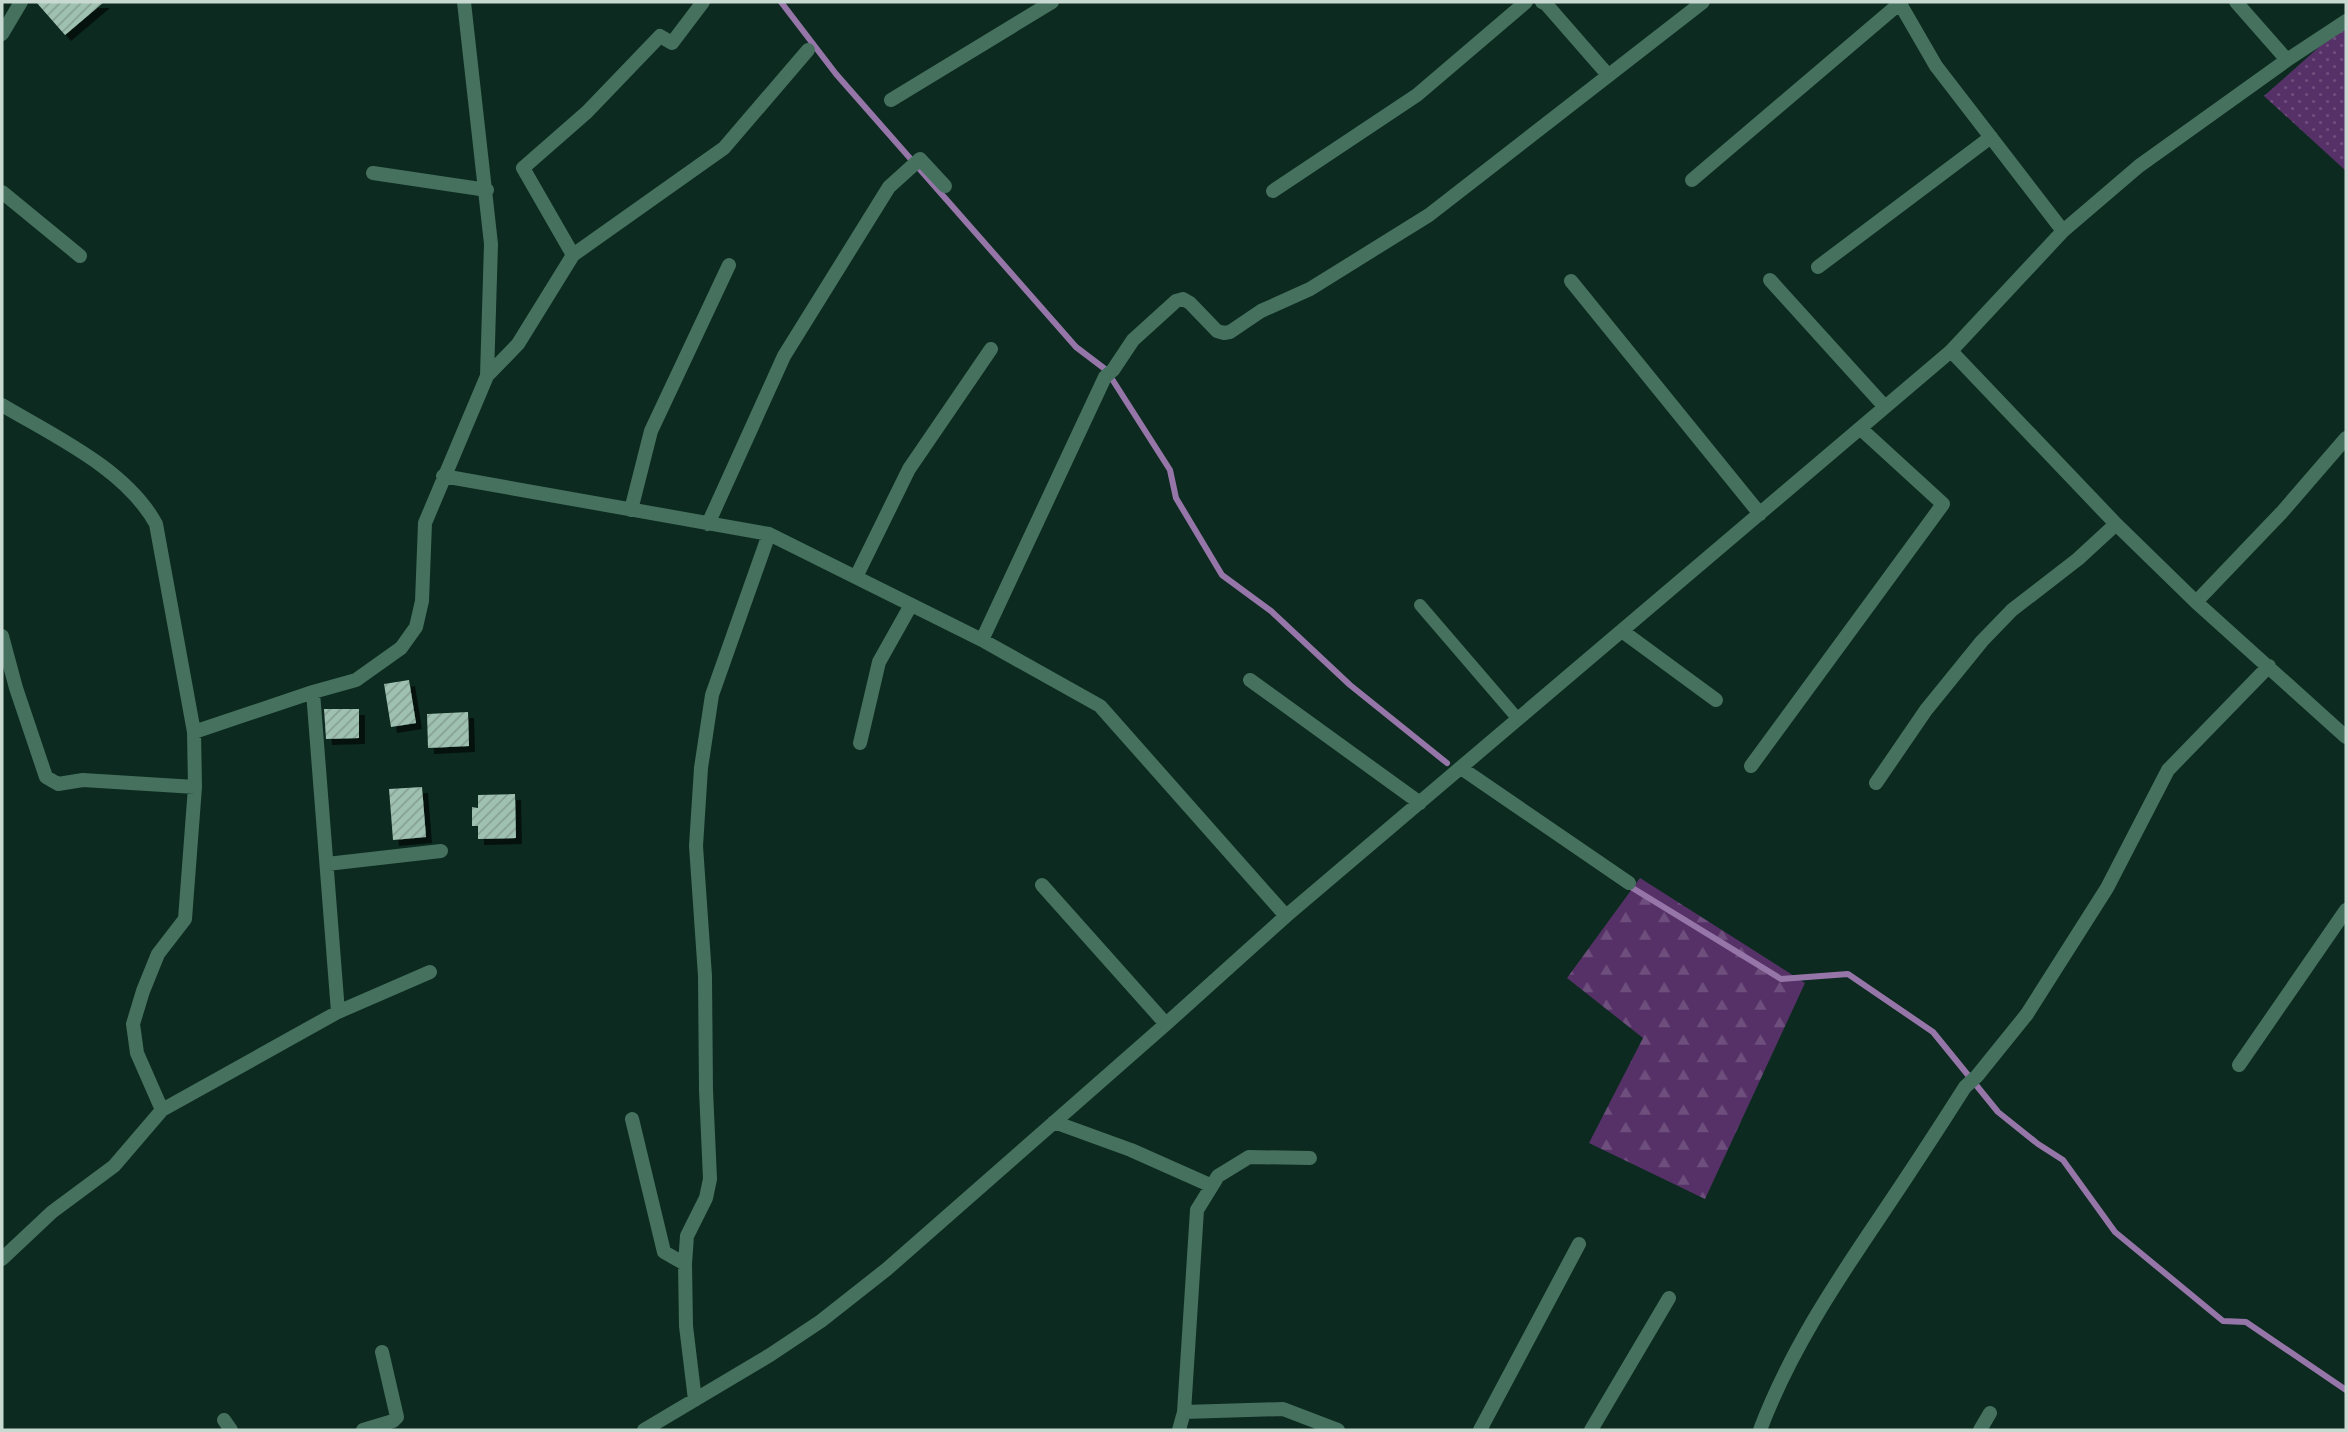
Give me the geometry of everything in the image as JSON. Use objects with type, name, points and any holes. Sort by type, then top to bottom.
[{"type":"street","points":[[2,34],[21,2]]},
{"type":"street","points":[[464,2],[491,244],[487,376]]},
{"type":"street","points":[[573,255],[523,169],[587,112],[660,36],[672,43],[703,2]]},
{"type":"street","points":[[891,100],[1052,2]]},
{"type":"street","points":[[1273,191],[1417,95],[1526,2]]},
{"type":"street","points":[[1542,2],[1608,75]]},
{"type":"street","points":[[982,640],[1109,373],[1133,340],[1176,301],[1183,299],[1190,303],[1217,331],[1224,333],[1230,332],[1261,311],[1310,289],[1429,215],[1703,2]]},
{"type":"street","points":[[2236,2],[2287,60]]},
{"type":"street","points":[[1692,180],[1899,3],[1936,66],[2063,231]]},
{"type":"street","points":[[644,1430],[821,1321],[887,1269],[1286,916],[1951,351],[2063,231],[2139,166],[2346,21]]},
{"type":"street","points":[[194,732],[356,680],[401,648],[416,627],[422,601],[425,523],[487,376],[518,344],[573,255],[724,148],[807,50]]},
{"type":"street","points":[[1818,267],[1991,137]]},
{"type":"street","points":[[708,524],[784,356],[889,187],[920,159],[944,186]]},
{"type":"street","points":[[373,173],[487,190]]},
{"type":"street","points":[[2,192],[80,256]]},
{"type":"street","points":[[631,510],[651,431],[729,265]]},
{"type":"street","points":[[1770,279],[1885,407]]},
{"type":"street","points":[[1571,281],[1760,514]]},
{"type":"street","points":[[856,577],[909,469],[990,349]]},
{"type":"street","points":[[1951,351],[2116,524],[2196,602],[2346,737]]},
{"type":"street","points":[[2,405],[123,482],[146,506],[156,524],[194,732],[195,787],[185,919],[158,954],[133,1024],[137,1054],[162,1110]]},
{"type":"street","points":[[1751,766],[1944,504],[1861,429]]},
{"type":"street","points":[[2196,602],[2283,511],[2346,438]]},
{"type":"street","points":[[443,477],[769,534],[982,640],[1100,706],[1286,916]]},
{"type":"street","points":[[1876,783],[1926,710],[1982,641],[2012,610],[2078,559],[2116,524]]},
{"type":"street","points":[[695,1400],[686,1326],[685,1264],[687,1236],[706,1198],[710,1178],[705,976],[696,846],[701,768],[712,695],[769,534]]},
{"type":"street","points":[[860,743],[879,662],[911,605]]},
{"type":"street","points":[[1622,631],[1716,700]]},
{"type":"street","points":[[2,636],[16,688],[46,776],[51,782],[58,785],[83,780],[195,787]]},
{"type":"street","points":[[1760,1430],[1774,1393],[1796,1349],[1834,1286],[1965,1087],[1978,1076],[2027,1014],[2106,888],[2168,770],[2269,666]]},
{"type":"street","points":[[1250,680],[1420,803]]},
{"type":"street","points":[[2,695],[16,688]]},
{"type":"street","points":[[313,692],[338,1012]]},
{"type":"street","points":[[1461,768],[1629,883]]},
{"type":"street","points":[[327,864],[441,851]]},
{"type":"street","points":[[1042,885],[1167,1024]]},
{"type":"street","points":[[2239,1065],[2346,911]]},
{"type":"street","points":[[2,1259],[52,1212],[114,1166],[162,1110],[338,1012],[430,972]]},
{"type":"street","points":[[632,1119],[664,1252],[685,1264]]},
{"type":"street","points":[[1054,1122],[1131,1150],[1212,1186]]},
{"type":"street","points":[[1180,1430],[1184,1412],[1197,1210],[1218,1176],[1249,1157],[1310,1158]]},
{"type":"street","points":[[1480,1430],[1579,1244]]},
{"type":"street","points":[[1591,1430],[1669,1298]]},
{"type":"street","points":[[363,1430],[393,1421],[397,1417],[382,1352]]},
{"type":"street","points":[[1184,1412],[1283,1409],[1338,1430]]},
{"type":"street","points":[[1980,1430],[1990,1413]]},
{"type":"lane","points":[[1420,605],[1518,719]]},
{"type":"green space","points":[[2346,23],[2346,171],[2264,96]]},
{"type":"green space","points":[[1640,878],[1805,983],[1705,1199],[1589,1143],[1643,1038],[1567,978]]},
{"type":"building","points":[[36,2],[104,2],[65,35]]},
{"type":"building","points":[[409,680],[416,723],[391,727],[384,684]]},
{"type":"building","points":[[324,709],[359,709],[359,738],[326,739]]},
{"type":"building","points":[[468,712],[469,746],[428,748],[427,714]]},
{"type":"building","points":[[422,787],[426,837],[393,840],[389,789]]},
{"type":"building","points":[[515,794],[516,838],[478,839],[478,826],[472,826],[472,807],[478,808],[478,795]]},
{"type":"waterway","points":[[781,2],[836,74],[1076,347],[1105,369],[1170,470],[1176,498],[1222,575],[1271,611],[1350,685],[1447,763]]},
{"type":"waterway","points":[[1626,884],[1781,979],[1848,974],[1933,1032],[1998,1112],[2063,1160],[2115,1232],[2223,1321],[2246,1322],[2346,1390]]}]
